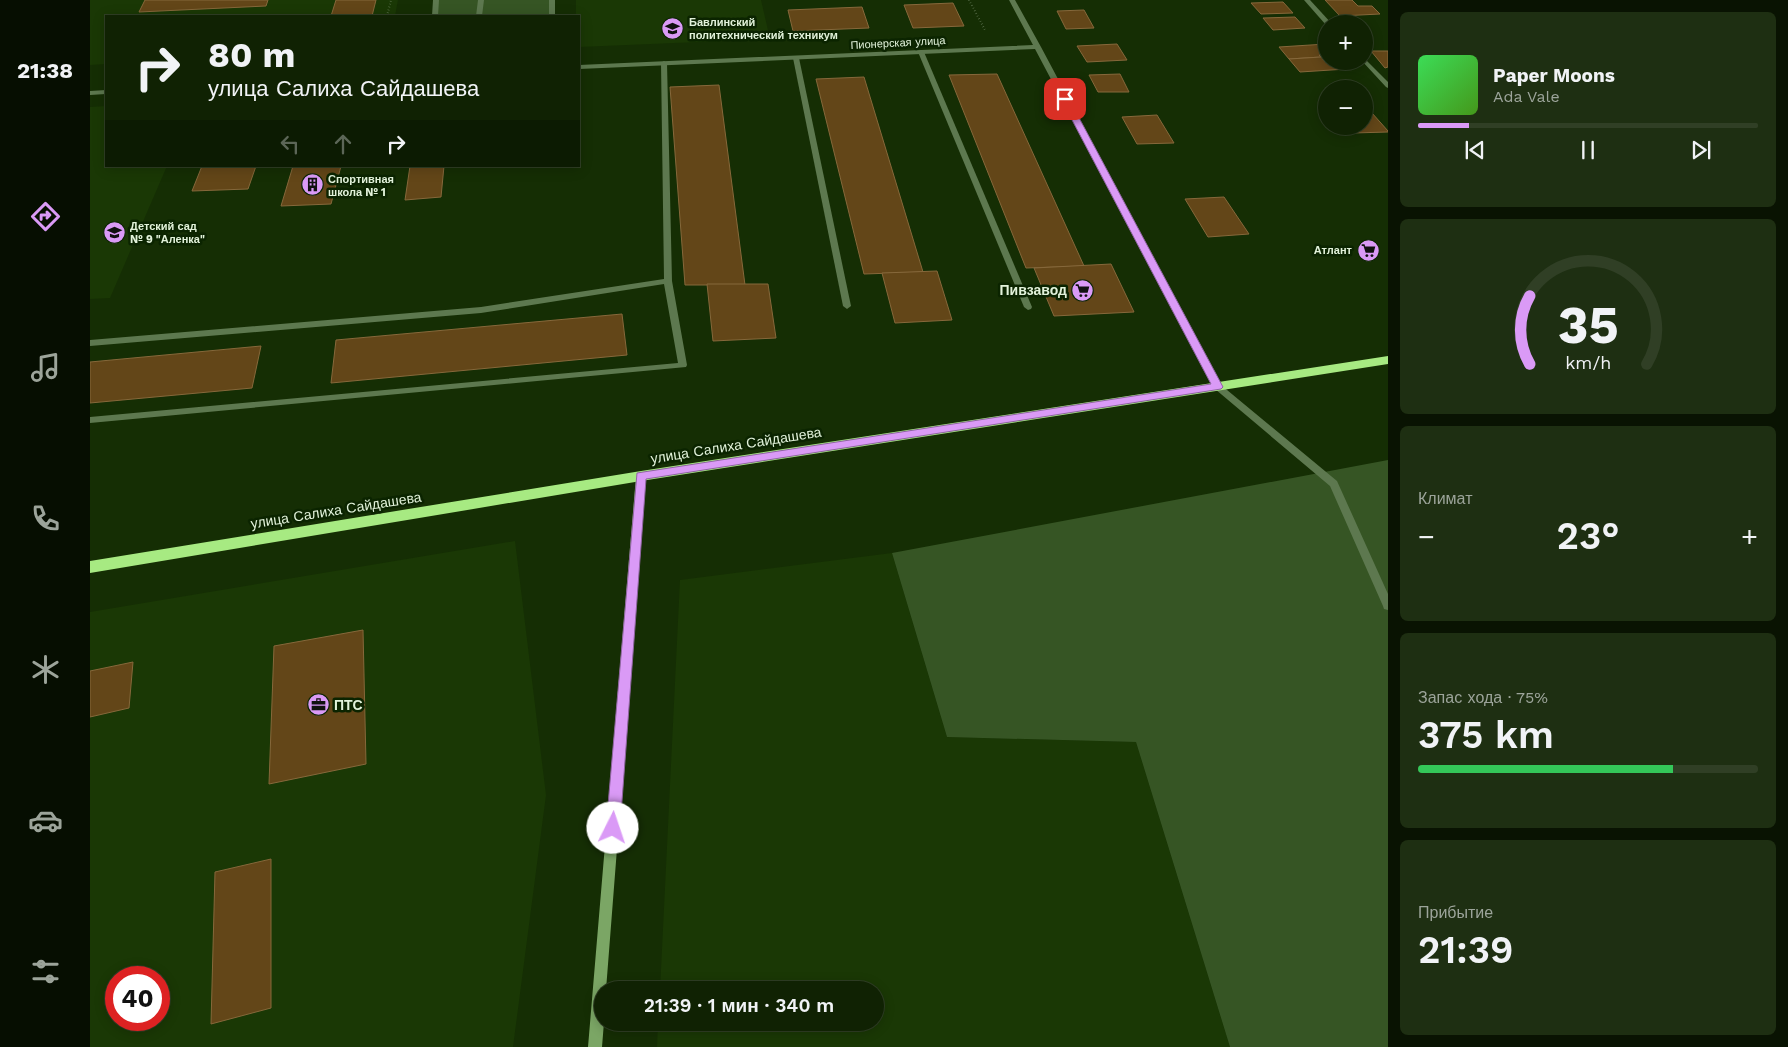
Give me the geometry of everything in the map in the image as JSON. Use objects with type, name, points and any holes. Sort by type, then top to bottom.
[{"type":"highway","name":"улица Салиха Сайдашева","points":[[90,567],[641,476],[1388,360]]},
{"type":"street","points":[[435,15],[436,0]]},
{"type":"street","points":[[479,15],[481,0]]},
{"type":"street","points":[[552,0],[552,15]]},
{"type":"street","points":[[1012,0],[1218,387],[1334,484],[1388,606]]},
{"type":"street","points":[[1307,0],[1321,15]]},
{"type":"street","name":"Пионерская улица","points":[[580,67],[1038,46]]},
{"type":"street","points":[[922,52],[1028,307]]},
{"type":"street","points":[[796,58],[847,306]]},
{"type":"street","points":[[90,420],[683,365],[668,281],[664,63]]},
{"type":"street","points":[[1373,70],[1388,86]]},
{"type":"street","points":[[90,93],[105,92]]},
{"type":"street","points":[[90,343],[481,310],[668,281]]},
{"type":"street","points":[[595,1047],[641,476]]},
{"type":"path","points":[[387,15],[391,0]]},
{"type":"path","points":[[970,0],[987,33]]},
{"type":"shaded area","points":[[90,0],[398,0],[395,15],[105,15],[105,64],[90,65]]},
{"type":"shaded area","points":[[436,0],[552,0],[552,15],[435,15]]},
{"type":"shaded area","name":"Бавлинский политехнический техникум","points":[[576,0],[761,0],[770,39],[580,47],[580,15],[576,15]]},
{"type":"shaded area","name":"Детский сад № 9 \"Аленка\"","points":[[105,106],[105,167],[167,167],[110,298],[90,299],[90,107]]},
{"type":"shaded area","points":[[1388,460],[1388,1047],[1230,1047],[1136,742],[947,737],[892,553]]},
{"type":"shaded area","points":[[515,541],[546,795],[513,1047],[90,1047],[90,612]]},
{"type":"shaded area","points":[[892,553],[947,737],[1136,742],[1230,1047],[657,1047],[658,1031],[884,1031],[884,981],[660,981],[680,580]]},
{"type":"building","points":[[145,0],[268,0],[266,6],[139,12]]},
{"type":"building","points":[[336,0],[376,0],[372,15],[331,15]]},
{"type":"building","points":[[1325,0],[1352,0],[1358,6],[1372,6],[1380,14],[1360,15],[1339,15]]},
{"type":"building","points":[[1283,2],[1293,13],[1261,14],[1251,3]]},
{"type":"building","points":[[953,3],[964,26],[913,28],[904,5]]},
{"type":"building","points":[[862,7],[869,28],[793,31],[788,10]]},
{"type":"building","points":[[1084,10],[1094,28],[1066,29],[1057,11]]},
{"type":"building","points":[[1295,17],[1305,28],[1273,30],[1263,18]]},
{"type":"building","points":[[1117,44],[1127,60],[1087,62],[1077,46]]},
{"type":"building","points":[[1318,45],[1318,57],[1289,59],[1279,47]]},
{"type":"building","points":[[1373,51],[1388,51],[1388,67],[1385,68]]},
{"type":"building","points":[[1318,57],[1318,70],[1331,70],[1300,72],[1289,59]]},
{"type":"building","points":[[997,74],[1084,266],[1026,268],[949,75]]},
{"type":"building","points":[[1120,74],[1129,92],[1098,92],[1089,75]]},
{"type":"building","points":[[864,77],[923,272],[864,274],[816,79]]},
{"type":"building","points":[[719,85],[745,285],[685,285],[670,87]]},
{"type":"building","points":[[1373,114],[1388,131],[1373,132]]},
{"type":"building","points":[[1157,115],[1174,143],[1137,144],[1122,117]]},
{"type":"building","points":[[202,167],[256,167],[248,189],[192,191]]},
{"type":"building","name":"Спортивная школа № 1","points":[[293,167],[341,167],[331,204],[281,206]]},
{"type":"building","points":[[410,167],[444,167],[441,197],[405,200]]},
{"type":"building","points":[[1224,197],[1249,234],[1208,237],[1185,199]]},
{"type":"building","name":"Пивзавод","points":[[1111,264],[1134,312],[1054,316],[1034,268]]},
{"type":"building","points":[[937,271],[952,320],[895,323],[882,273]]},
{"type":"building","points":[[707,284],[768,284],[776,338],[713,341]]},
{"type":"building","points":[[622,314],[627,355],[331,383],[336,340]]},
{"type":"building","points":[[261,346],[252,388],[90,403],[90,362]]},
{"type":"building","name":"ПТС","points":[[363,630],[366,764],[269,784],[274,646]]},
{"type":"building","points":[[133,662],[129,708],[90,717],[90,671]]},
{"type":"building","points":[[271,859],[271,1008],[211,1024],[215,872]]},
{"type":"place","name":"Бавлинский политехнический техникум","points":[[673,28]]},
{"type":"place","name":"Спортивная школа № 1","points":[[312,185]]},
{"type":"place","name":"Детский сад № 9 \"Аленка\"","points":[[114,232]]},
{"type":"place","name":"Атлант","points":[[1368,250]]},
{"type":"place","name":"Пивзавод","points":[[1083,290]]},
{"type":"place","name":"ПТС","points":[[318,705]]},
{"type":"route","points":[[613,828],[641,476],[1218,387],[1065,99]]}]
